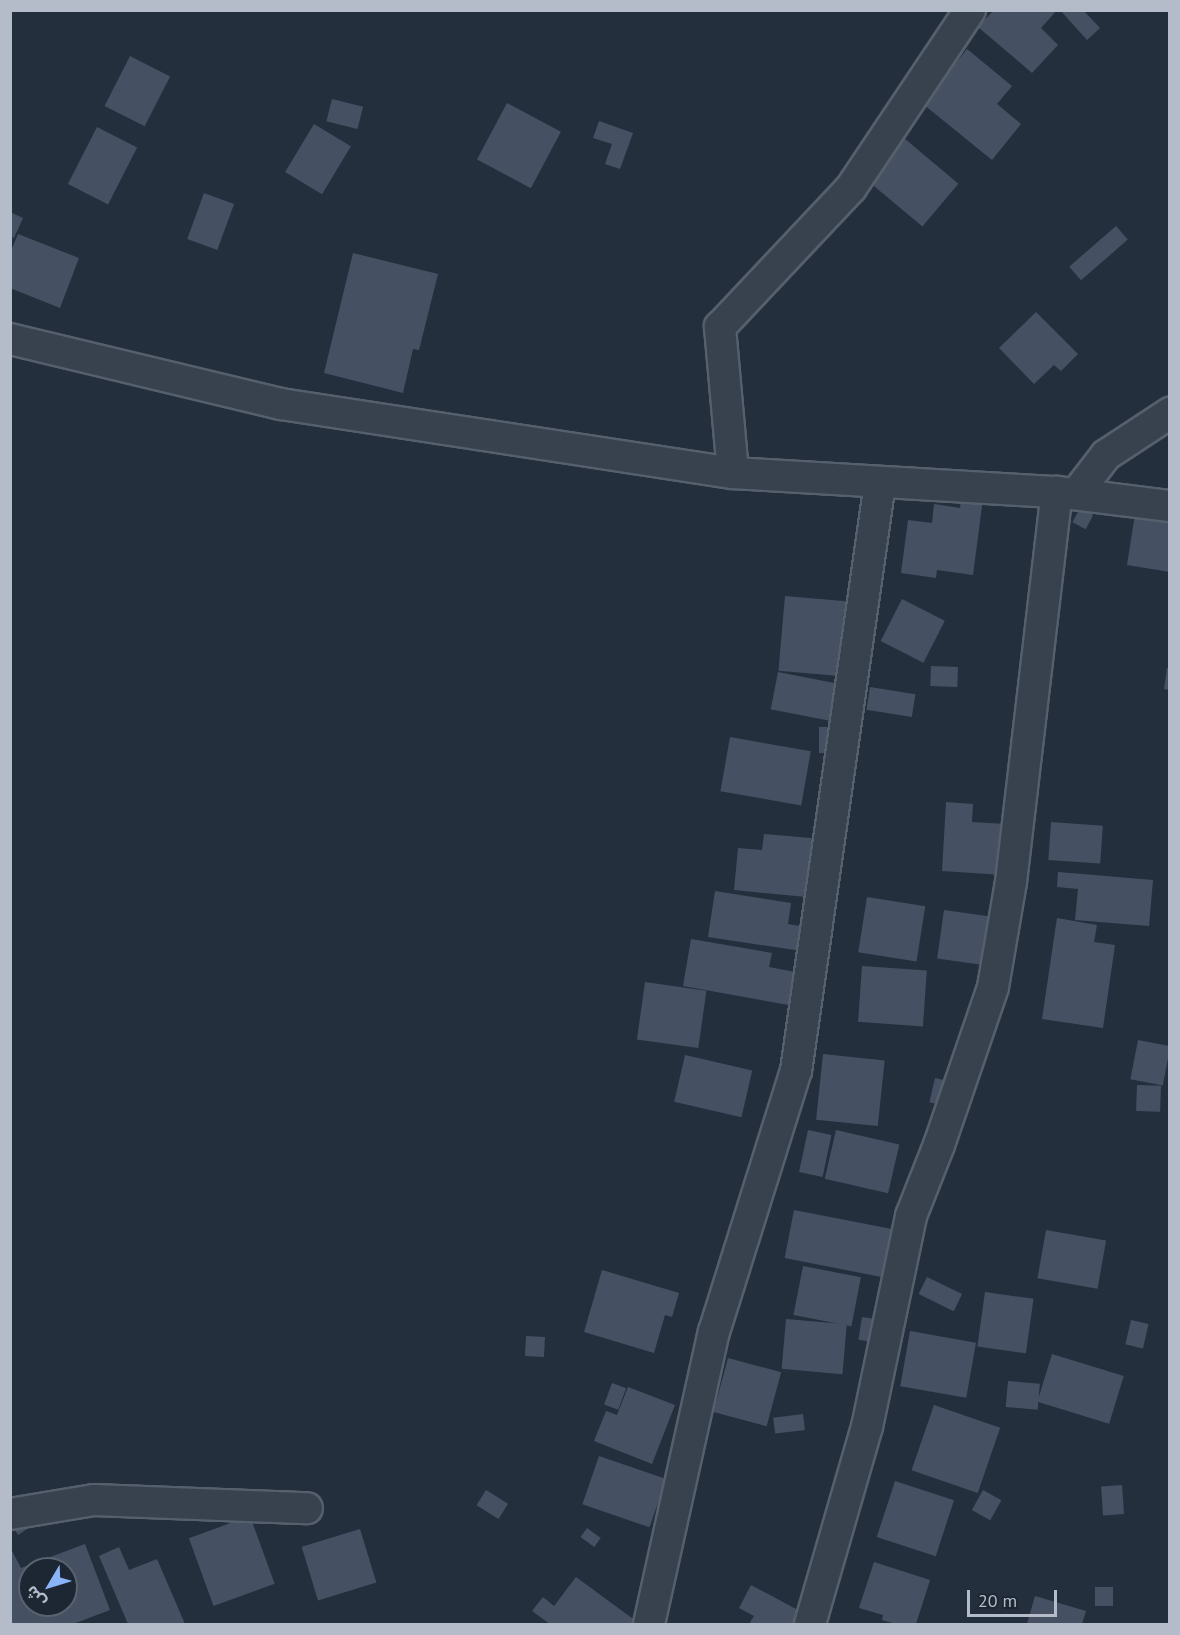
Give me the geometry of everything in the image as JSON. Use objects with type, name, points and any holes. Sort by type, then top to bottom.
[{"type":"street","points":[[733,473],[720,327],[851,188],[970,10]]},
{"type":"street","points":[[10,339],[281,404],[733,473],[1066,493],[1170,506]]},
{"type":"street","points":[[810,1624],[867,1427],[911,1216],[939,1146],[993,987],[1011,882],[1066,493],[1106,455],[1170,413]]},
{"type":"street","points":[[649,1624],[714,1332],[796,1071],[880,483]]},
{"type":"street","points":[[10,1514],[94,1500],[307,1508]]},
{"type":"building","points":[[994,10],[1057,10],[1041,28],[1058,45],[1032,73],[978,27]]},
{"type":"building","points":[[1060,10],[1083,10],[1100,28],[1087,40]]},
{"type":"building","points":[[967,49],[1012,86],[997,104],[1021,124],[992,160],[923,104]]},
{"type":"building","points":[[130,56],[170,76],[145,126],[105,106]]},
{"type":"building","points":[[332,99],[363,107],[357,129],[326,121]]},
{"type":"building","points":[[507,103],[561,132],[531,188],[477,160]]},
{"type":"building","points":[[599,121],[633,133],[620,169],[605,164],[612,144],[593,138]]},
{"type":"building","points":[[314,124],[351,146],[322,194],[285,172]]},
{"type":"building","points":[[97,127],[137,147],[108,204],[68,184]]},
{"type":"building","points":[[904,138],[958,184],[922,227],[868,181]]},
{"type":"building","points":[[204,193],[234,204],[217,250],[187,239]]},
{"type":"building","points":[[10,212],[23,218],[14,238],[10,236]]},
{"type":"building","points":[[1116,226],[1128,240],[1081,280],[1069,267]]},
{"type":"building","points":[[18,234],[79,258],[60,308],[10,288],[10,253]]},
{"type":"building","points":[[353,253],[438,274],[419,350],[413,349],[403,393],[324,373]]},
{"type":"building","points":[[1036,312],[1078,354],[1061,371],[1054,365],[1034,384],[999,348]]},
{"type":"building","points":[[962,488],[984,491],[973,575],[937,570],[936,578],[901,573],[908,520],[932,523],[934,504],[960,508]]},
{"type":"building","points":[[1080,508],[1093,515],[1086,529],[1072,522]]},
{"type":"building","points":[[1135,514],[1170,519],[1170,572],[1127,565]]},
{"type":"building","points":[[785,596],[855,602],[848,677],[778,671]]},
{"type":"building","points":[[902,599],[945,621],[923,663],[881,641]]},
{"type":"building","points":[[931,666],[958,667],[957,687],[930,686]]},
{"type":"building","points":[[1167,668],[1170,668],[1170,690],[1164,689]]},
{"type":"building","points":[[778,672],[846,685],[838,722],[771,709]]},
{"type":"building","points":[[870,687],[915,694],[912,717],[866,710]]},
{"type":"building","points":[[819,727],[836,727],[836,753],[819,753]]},
{"type":"building","points":[[730,737],[811,751],[801,805],[720,791]]},
{"type":"building","points":[[946,802],[973,804],[972,822],[1006,824],[1003,875],[942,871]]},
{"type":"building","points":[[1051,822],[1103,826],[1100,864],[1048,860]]},
{"type":"building","points":[[764,834],[822,839],[817,898],[734,890],[738,848],[762,850]]},
{"type":"building","points":[[1058,872],[1153,880],[1149,926],[1075,920],[1078,889],[1057,887]]},
{"type":"building","points":[[715,891],[791,903],[788,924],[811,928],[808,952],[708,937]]},
{"type":"building","points":[[867,897],[925,906],[917,962],[858,952]]},
{"type":"building","points":[[944,910],[995,917],[989,966],[937,959]]},
{"type":"building","points":[[1057,918],[1097,925],[1094,942],[1115,945],[1103,1028],[1042,1019]]},
{"type":"building","points":[[691,939],[772,953],[769,967],[800,973],[794,1006],[683,986]]},
{"type":"building","points":[[862,966],[927,971],[923,1026],[858,1022]]},
{"type":"building","points":[[645,982],[706,991],[698,1048],[637,1039]]},
{"type":"building","points":[[1138,1040],[1170,1046],[1163,1086],[1130,1079]]},
{"type":"building","points":[[823,1054],[885,1060],[878,1126],[816,1120]]},
{"type":"building","points":[[685,1055],[752,1071],[741,1117],[674,1102]]},
{"type":"building","points":[[935,1078],[952,1082],[946,1106],[929,1102]]},
{"type":"building","points":[[1137,1085],[1161,1086],[1160,1112],[1136,1111]]},
{"type":"building","points":[[808,1130],[831,1135],[823,1177],[799,1172]]},
{"type":"building","points":[[836,1130],[899,1145],[888,1193],[825,1179]]},
{"type":"building","points":[[794,1210],[901,1231],[892,1279],[785,1258]]},
{"type":"building","points":[[1046,1230],[1106,1241],[1098,1289],[1037,1278]]},
{"type":"building","points":[[803,1266],[861,1277],[851,1326],[793,1315]]},
{"type":"building","points":[[602,1270],[679,1293],[672,1317],[665,1315],[654,1353],[584,1332]]},
{"type":"building","points":[[927,1277],[962,1294],[954,1311],[919,1294]]},
{"type":"building","points":[[985,1292],[1034,1299],[1026,1353],[977,1346]]},
{"type":"building","points":[[862,1317],[886,1321],[882,1343],[858,1340]]},
{"type":"building","points":[[786,1319],[847,1324],[842,1374],[782,1369]]},
{"type":"building","points":[[1131,1320],[1149,1324],[1143,1348],[1125,1344]]},
{"type":"building","points":[[910,1331],[976,1343],[966,1398],[900,1386]]},
{"type":"building","points":[[526,1336],[545,1337],[544,1357],[525,1356]]},
{"type":"building","points":[[1052,1354],[1124,1376],[1109,1424],[1037,1402]]},
{"type":"building","points":[[728,1358],[781,1372],[767,1426],[714,1412]]},
{"type":"building","points":[[1008,1381],[1040,1384],[1038,1410],[1006,1407]]},
{"type":"building","points":[[612,1383],[626,1388],[618,1410],[604,1405]]},
{"type":"building","points":[[628,1387],[675,1405],[652,1464],[594,1441],[606,1411],[617,1415]]},
{"type":"building","points":[[934,1405],[1000,1428],[978,1493],[912,1470]]},
{"type":"building","points":[[803,1414],[805,1430],[775,1434],[773,1418]]},
{"type":"building","points":[[599,1456],[666,1479],[650,1527],[582,1504]]},
{"type":"building","points":[[895,1481],[954,1500],[936,1556],[877,1537]]},
{"type":"building","points":[[1122,1485],[1124,1514],[1103,1515],[1101,1486]]},
{"type":"building","points":[[486,1490],[508,1504],[499,1519],[476,1505]]},
{"type":"building","points":[[983,1490],[1001,1500],[990,1520],[972,1510]]},
{"type":"building","points":[[250,1516],[275,1584],[214,1606],[189,1538]]},
{"type":"building","points":[[36,1523],[18,1535],[12,1525]]},
{"type":"building","points":[[587,1528],[601,1538],[594,1547],[581,1537]]},
{"type":"building","points":[[360,1529],[376,1583],[318,1600],[302,1547]]},
{"type":"building","points":[[85,1544],[110,1610],[73,1624],[10,1624],[10,1547],[18,1562],[18,1617],[78,1617],[78,1557],[50,1557]]},
{"type":"building","points":[[119,1547],[129,1570],[157,1559],[185,1624],[128,1624],[99,1556]]},
{"type":"building","points":[[874,1562],[930,1580],[916,1624],[896,1624],[882,1620],[883,1615],[859,1608]]},
{"type":"building","points":[[576,1577],[640,1624],[550,1624],[532,1611],[543,1597],[554,1606]]},
{"type":"building","points":[[751,1585],[811,1617],[807,1624],[749,1624],[754,1616],[739,1608]]},
{"type":"building","points":[[1095,1587],[1113,1587],[1113,1606],[1095,1606]]},
{"type":"building","points":[[1035,1596],[1086,1611],[1082,1624],[1027,1624]]}]
